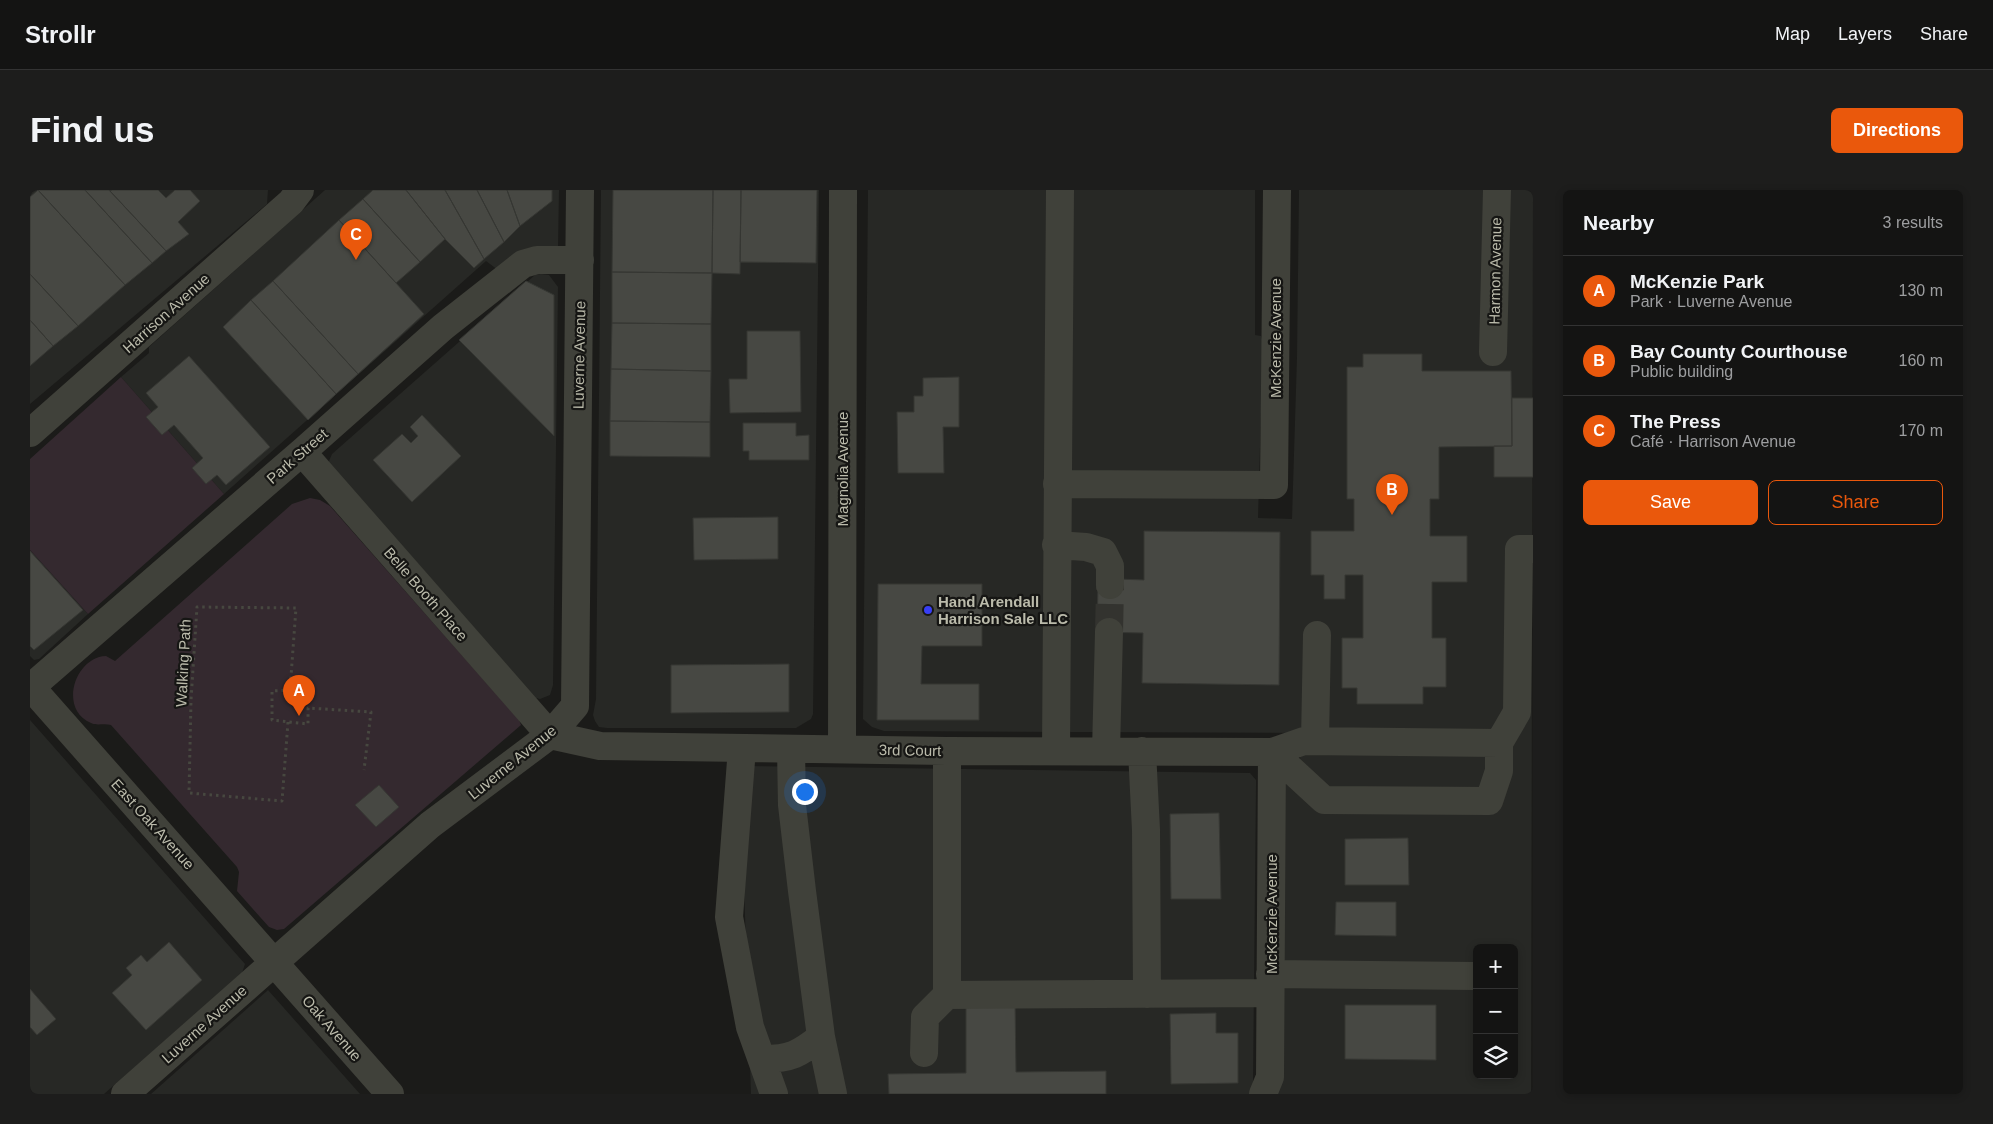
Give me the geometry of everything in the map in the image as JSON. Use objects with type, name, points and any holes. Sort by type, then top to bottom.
[{"type":"street","name":"Harrison Avenue","points":[[30,433],[291,202],[300,190]]},
{"type":"street","name":"Luverne Avenue","points":[[125,1094],[430,825],[550,735],[575,706],[580,190]]},
{"type":"street","name":"Magnolia Avenue","points":[[842,749],[843,190]]},
{"type":"street","points":[[1056,751],[1060,190]]},
{"type":"street","name":"McKenzie Avenue","points":[[1057,484],[1274,485],[1277,190]]},
{"type":"street","name":"Harmon Avenue","points":[[1493,352],[1497,190]]},
{"type":"street","name":"Park Street","points":[[30,687],[302,452],[443,326],[523,264],[537,260],[580,260]]},
{"type":"street","name":"Belle Booth Place","points":[[302,452],[550,735]]},
{"type":"street","points":[[1056,545],[1086,547],[1103,552],[1110,566],[1110,585]]},
{"type":"street","points":[[1272,752],[1324,800],[1490,801],[1499,771],[1499,743],[1517,712],[1519,549],[1533,549]]},
{"type":"street","points":[[1106,751],[1109,632]]},
{"type":"street","points":[[1315,741],[1317,635]]},
{"type":"street","name":"East Oak Avenue","points":[[30,687],[275,962]]},
{"type":"street","name":"3rd Court","points":[[550,735],[600,746],[947,751],[1272,752],[1304,741],[1499,743]]},
{"type":"street","points":[[742,748],[730,917],[750,1027],[774,1094]]},
{"type":"street","points":[[791,749],[792,804],[821,1037],[833,1094]]},
{"type":"street","points":[[947,751],[947,995]]},
{"type":"street","points":[[1142,751],[1146,830],[1147,994]]},
{"type":"street","name":"McKenzie Avenue","points":[[1266,1085],[1270,983],[1272,752]]},
{"type":"street","name":"Oak Avenue","points":[[275,962],[390,1094]]},
{"type":"street","points":[[924,1053],[925,1017],[947,995],[1147,994],[1270,983],[1473,976]]},
{"type":"street","points":[[763,1059],[783,1059],[798,1054],[821,1037]]},
{"type":"path","name":"Walking Path","points":[[197,607],[296,608],[290,690],[272,691],[272,720],[288,722],[282,800],[189,792],[191,700],[197,607]]},
{"type":"path","points":[[288,722],[308,724],[308,708],[371,712],[364,770]]},
{"type":"shaded area","points":[[30,190],[268,190],[267,204],[30,404]]},
{"type":"shaded area","points":[[325,190],[559,190],[558,248],[498,270],[486,261],[224,494],[121,377],[149,353],[149,347]]},
{"type":"shaded area","points":[[601,190],[819,190],[813,714],[811,719],[796,728],[607,728],[599,727],[595,721],[593,715],[596,699]]},
{"type":"shaded area","points":[[868,190],[1255,190],[1255,335],[1261,336],[1263,342],[1258,518],[1292,519],[1297,357],[1299,190],[1533,190],[1531,1094],[751,1094],[740,766],[1250,773],[1256,780],[1253,1083],[1282,1084],[1284,778],[1300,760],[1301,733],[884,731],[872,727],[863,719]]},
{"type":"shaded area","points":[[535,275],[549,275],[558,287],[553,685],[550,695],[540,699],[536,698],[329,461],[332,454]]},
{"type":"shaded area","points":[[121,377],[224,494],[88,614],[30,550],[30,459]]},
{"type":"shaded area","points":[[310,498],[320,500],[330,506],[519,720],[521,725],[284,929],[277,930],[269,927],[237,891],[239,872],[237,867],[111,725],[93,724],[81,716],[75,707],[73,696],[74,685],[86,665],[95,659],[106,656],[115,661],[292,504]]},
{"type":"shaded area","points":[[30,550],[88,614],[39,659],[34,660],[30,656]]},
{"type":"shaded area","points":[[30,720],[245,964],[242,973],[104,1094],[30,1094]]},
{"type":"shaded area","points":[[267,991],[360,1094],[151,1094]]},
{"type":"building","points":[[38,190],[85,190],[152,263],[125,285]]},
{"type":"building","points":[[38,190],[125,285],[78,326],[30,274],[30,197]]},
{"type":"building","points":[[85,190],[109,190],[166,251],[152,263]]},
{"type":"building","points":[[158,190],[166,198],[175,190],[190,190],[200,201],[178,222],[189,234],[166,251],[110,191]]},
{"type":"building","points":[[373,190],[406,190],[445,239],[420,262],[363,199]]},
{"type":"building","points":[[406,190],[445,190],[484,259],[474,268],[445,239]]},
{"type":"building","points":[[445,190],[477,190],[504,242],[484,259]]},
{"type":"building","points":[[477,190],[507,190],[520,226],[504,242]]},
{"type":"building","points":[[507,190],[552,190],[552,201],[520,226]]},
{"type":"building","points":[[613,190],[713,190],[712,273],[612,272]]},
{"type":"building","points":[[713,190],[741,190],[740,274],[712,273]]},
{"type":"building","points":[[741,190],[817,190],[816,263],[740,262]]},
{"type":"building","points":[[363,199],[420,262],[396,283],[339,220]]},
{"type":"building","points":[[339,220],[424,314],[358,374],[273,281]]},
{"type":"building","points":[[612,272],[712,273],[711,324],[612,323]]},
{"type":"building","points":[[30,274],[78,326],[53,346],[30,320]]},
{"type":"building","points":[[273,281],[358,374],[336,394],[251,300]]},
{"type":"building","points":[[526,281],[554,295],[554,436],[459,340]]},
{"type":"building","points":[[251,300],[336,394],[308,420],[223,327]]},
{"type":"building","points":[[30,320],[53,346],[30,366]]},
{"type":"building","points":[[612,323],[711,324],[711,371],[611,369]]},
{"type":"building","points":[[747,331],[800,331],[801,412],[730,413],[729,379],[747,379]]},
{"type":"building","points":[[1363,354],[1422,354],[1422,371],[1511,371],[1512,446],[1439,447],[1439,499],[1430,499],[1430,536],[1467,536],[1467,582],[1432,582],[1432,638],[1446,638],[1446,687],[1423,687],[1423,704],[1357,704],[1357,688],[1342,688],[1342,638],[1363,638],[1363,575],[1345,575],[1345,599],[1324,599],[1324,575],[1311,575],[1311,531],[1354,531],[1354,499],[1347,499],[1347,367],[1363,367]]},
{"type":"building","points":[[189,356],[270,447],[226,485],[217,475],[206,484],[192,468],[203,458],[174,425],[162,435],[146,417],[158,407],[146,393]]},
{"type":"building","points":[[611,369],[711,371],[710,422],[610,421]]},
{"type":"building","points":[[959,377],[959,427],[943,427],[944,473],[898,473],[897,412],[914,412],[914,396],[923,396],[923,378]]},
{"type":"building","points":[[1512,398],[1533,398],[1533,477],[1494,477],[1494,446],[1512,446]]},
{"type":"building","points":[[422,415],[461,456],[412,502],[373,460],[402,434],[411,443],[418,436],[410,427]]},
{"type":"building","points":[[610,421],[710,422],[710,457],[610,456]]},
{"type":"building","points":[[743,423],[796,423],[796,436],[809,435],[809,460],[749,460],[749,451],[743,451]]},
{"type":"building","points":[[778,517],[778,559],[694,560],[693,518]]},
{"type":"building","points":[[1144,531],[1280,532],[1279,685],[1142,683],[1143,633],[1097,632],[1098,585],[1118,579],[1144,580]]},
{"type":"building","points":[[30,551],[83,610],[34,650],[30,646]]},
{"type":"building","points":[[878,584],[982,584],[982,646],[922,646],[921,684],[979,684],[979,720],[877,720]]},
{"type":"building","points":[[789,664],[789,712],[671,713],[671,665]]},
{"type":"building","points":[[379,785],[399,807],[376,827],[355,805]]},
{"type":"building","points":[[1219,813],[1221,899],[1171,899],[1170,814]]},
{"type":"building","points":[[1408,838],[1409,885],[1345,885],[1345,839]]},
{"type":"building","points":[[1336,902],[1396,902],[1396,936],[1335,935]]},
{"type":"building","points":[[169,942],[202,980],[146,1030],[112,993],[132,975],[126,968],[141,955],[147,962]]},
{"type":"building","points":[[30,989],[56,1019],[37,1035],[30,1027]]},
{"type":"building","points":[[966,1000],[1015,1000],[1016,1072],[1106,1071],[1106,1094],[889,1094],[888,1074],[966,1073]]},
{"type":"building","points":[[1345,1005],[1436,1005],[1436,1060],[1345,1059]]},
{"type":"building","points":[[1216,1013],[1216,1033],[1238,1033],[1238,1083],[1171,1084],[1170,1014]]},
{"type":"tunnel","points":[[1109,632],[1110,585]]},
{"type":"place","name":"The Press","points":[[356,260]]},
{"type":"place","name":"Bay County Courthouse","points":[[1392,515]]},
{"type":"place","name":"Hand Arendall Harrison Sale LLC","points":[[928,610]]},
{"type":"place","name":"McKenzie Park","points":[[299,716]]}]
